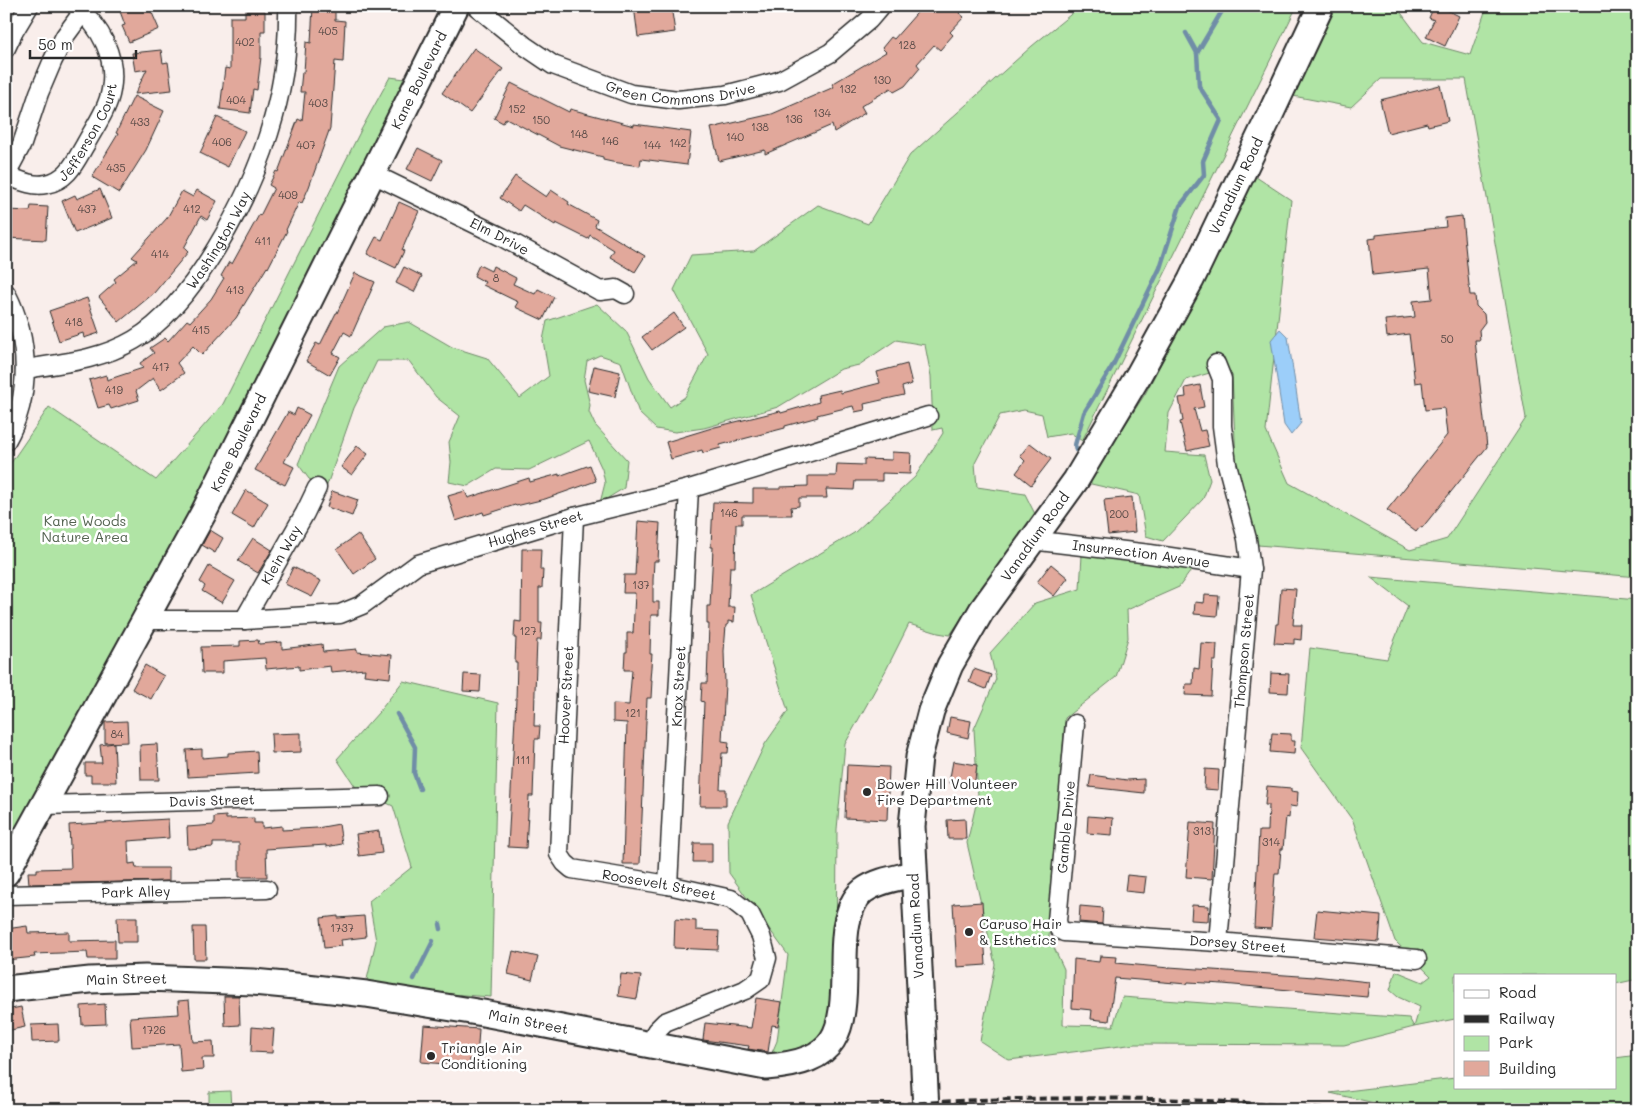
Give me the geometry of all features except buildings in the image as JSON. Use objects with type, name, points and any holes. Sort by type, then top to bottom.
[{"type":"street","points":[[6,48],[29,6]]},
{"type":"street","name":"Washington Way","points":[[25,369],[84,360],[116,350],[149,330],[192,284],[229,227],[269,134],[281,89],[287,52],[288,6]]},
{"type":"street","name":"Kane Boulevard","points":[[6,873],[147,620],[204,512],[456,6]]},
{"type":"street","name":"Green Commons Drive","points":[[476,6],[525,46],[553,65],[630,94],[678,100],[725,95],[779,81],[830,53],[869,20],[881,6]]},
{"type":"street","name":"Vanadium Road","points":[[926,1110],[912,826],[914,791],[919,757],[931,711],[950,665],[968,633],[982,610],[1076,480],[1138,376],[1191,280],[1320,6]]},
{"type":"street","points":[[6,174],[22,144],[39,93],[53,60],[82,8]]},
{"type":"street","name":"Jefferson Court","points":[[6,174],[33,185],[47,184],[60,179],[71,170],[103,112],[111,91],[113,69],[108,48],[97,28],[82,8]]},
{"type":"street","name":"Elm Drive","points":[[373,174],[502,237],[600,290],[616,289],[625,294]]},
{"type":"street","points":[[6,293],[16,313],[25,353],[25,382],[20,406],[13,430],[6,441]]},
{"type":"street","name":"Thompson Street","points":[[1216,364],[1222,379],[1222,426],[1227,464],[1247,539],[1251,569],[1218,942]]},
{"type":"street","name":"Hughes Street","points":[[147,620],[244,620],[340,614],[362,605],[418,564],[574,517],[689,489],[928,416]]},
{"type":"street","name":"Klein Way","points":[[244,620],[305,513],[317,488]]},
{"type":"street","name":"Knox Street","points":[[668,885],[689,489]]},
{"type":"street","name":"Hoover Street","points":[[572,869],[559,854],[574,517]]},
{"type":"street","name":"Insurrection Avenue","points":[[1032,540],[1150,554],[1251,569]]},
{"type":"street","name":"Gamble Drive","points":[[1059,929],[1057,921],[1075,724]]},
{"type":"street","name":"Davis Street","points":[[44,805],[380,796]]},
{"type":"street","name":"Roosevelt Street","points":[[572,869],[668,885],[731,899],[750,914],[761,936],[767,958],[761,979],[745,990],[665,1022],[656,1031],[651,1046]]},
{"type":"street","name":"Main Street","points":[[6,989],[90,980],[145,978],[262,982],[366,994],[464,1010],[766,1067],[790,1065],[812,1058],[829,1045],[839,1028],[844,1001],[844,934],[851,907],[862,892],[882,882],[914,874]]},
{"type":"street","name":"Park Alley","points":[[6,895],[267,889]]},
{"type":"street","name":"Dorsey Street","points":[[1059,929],[1064,932],[1417,958]]},
{"type":"green space","points":[[1081,6],[1297,6],[1082,441],[1071,433],[1047,437],[1042,414],[1024,410],[1000,415],[975,463],[977,487],[1025,494],[1036,516],[1005,555],[950,635],[909,624],[845,744],[837,829],[836,979],[824,1037],[791,1060],[771,1055],[777,1041],[788,955],[729,873],[728,822],[765,744],[788,711],[751,595],[854,533],[915,477],[943,433],[942,428],[933,430],[931,376],[925,345],[896,340],[859,365],[841,369],[778,407],[704,428],[675,432],[656,429],[639,413],[621,362],[600,355],[587,361],[584,380],[590,405],[589,412],[595,425],[627,460],[624,488],[600,503],[605,483],[602,469],[589,441],[529,470],[496,469],[468,486],[449,482],[451,462],[449,442],[460,416],[436,397],[409,361],[377,361],[354,408],[326,488],[309,479],[298,464],[339,366],[383,327],[409,322],[452,347],[487,358],[520,398],[549,376],[543,340],[547,321],[597,304],[626,331],[649,378],[670,407],[685,397],[708,354],[674,290],[691,255],[754,251],[818,205],[868,224],[910,155],[1032,46]]},
{"type":"green space","points":[[1332,6],[1396,6],[1423,42],[1470,55],[1487,6],[1638,6],[1638,577],[1258,545],[1236,461],[1232,375],[1223,369],[1186,380],[1169,413],[1165,452],[1204,455],[1210,480],[1203,499],[1163,541],[1146,536],[1139,495],[1087,483],[1145,394],[1224,243],[1253,175],[1291,200],[1266,431],[1289,483],[1410,550],[1447,539],[1526,418],[1466,79],[1381,79],[1351,107],[1293,96]]},
{"type":"green space","name":"Kane Woods Nature Area","points":[[390,77],[405,79],[189,516],[6,854],[6,470],[49,407],[156,480],[223,404],[361,130]]},
{"type":"green space","points":[[1082,555],[1193,568],[1179,587],[1127,610],[1128,638],[1116,677],[1065,718],[1049,937],[1064,969],[1063,1025],[1113,1026],[1122,997],[1409,1018],[1414,1027],[1344,1045],[1136,1044],[1009,1060],[980,1041],[995,964],[967,843],[978,796],[974,729],[996,679],[990,653],[1035,603],[1080,589]]},
{"type":"green space","points":[[1370,577],[1638,600],[1638,979],[1616,984],[1616,974],[1454,974],[1454,1019],[1414,1027],[1420,1007],[1398,997],[1390,990],[1396,971],[1423,982],[1431,976],[1395,941],[1353,821],[1301,748],[1310,648],[1387,659],[1408,606]]},
{"type":"green space","points":[[403,681],[498,703],[491,997],[365,988],[376,941],[369,901],[412,867],[393,806],[357,789],[337,759],[379,712]]},
{"type":"green space","points":[[1638,1055],[1638,1110],[1406,1110],[1330,1093],[1454,1078],[1454,1088],[1616,1088],[1616,1058]]},
{"type":"green space","points":[[230,1091],[231,1110],[209,1110],[209,1092]]},
{"type":"water","points":[[1280,329],[1288,337],[1301,423],[1291,435],[1284,425],[1271,340]]},
{"type":"waterway","points":[[1197,53],[1225,6]]},
{"type":"waterway","points":[[1076,450],[1075,445],[1084,413],[1113,365],[1160,268],[1180,206],[1204,175],[1203,161],[1221,120],[1199,86],[1197,53],[1186,33]]},
{"type":"waterway","points":[[397,714],[415,747],[414,773],[420,789]]},
{"type":"waterway","points":[[440,924],[441,929]]},
{"type":"waterway","points":[[414,979],[433,941]]},
{"type":"railway","points":[[811,1110],[967,1101],[1096,1098],[1212,1101],[1327,1110]]},
{"type":"place","name":"Bower Hill Volunteer Fire Department","points":[[867,792]]},
{"type":"place","name":"Caruso Hair & Esthetics","points":[[969,932]]},
{"type":"place","name":"Triangle Air Conditioning","points":[[431,1056]]}]
